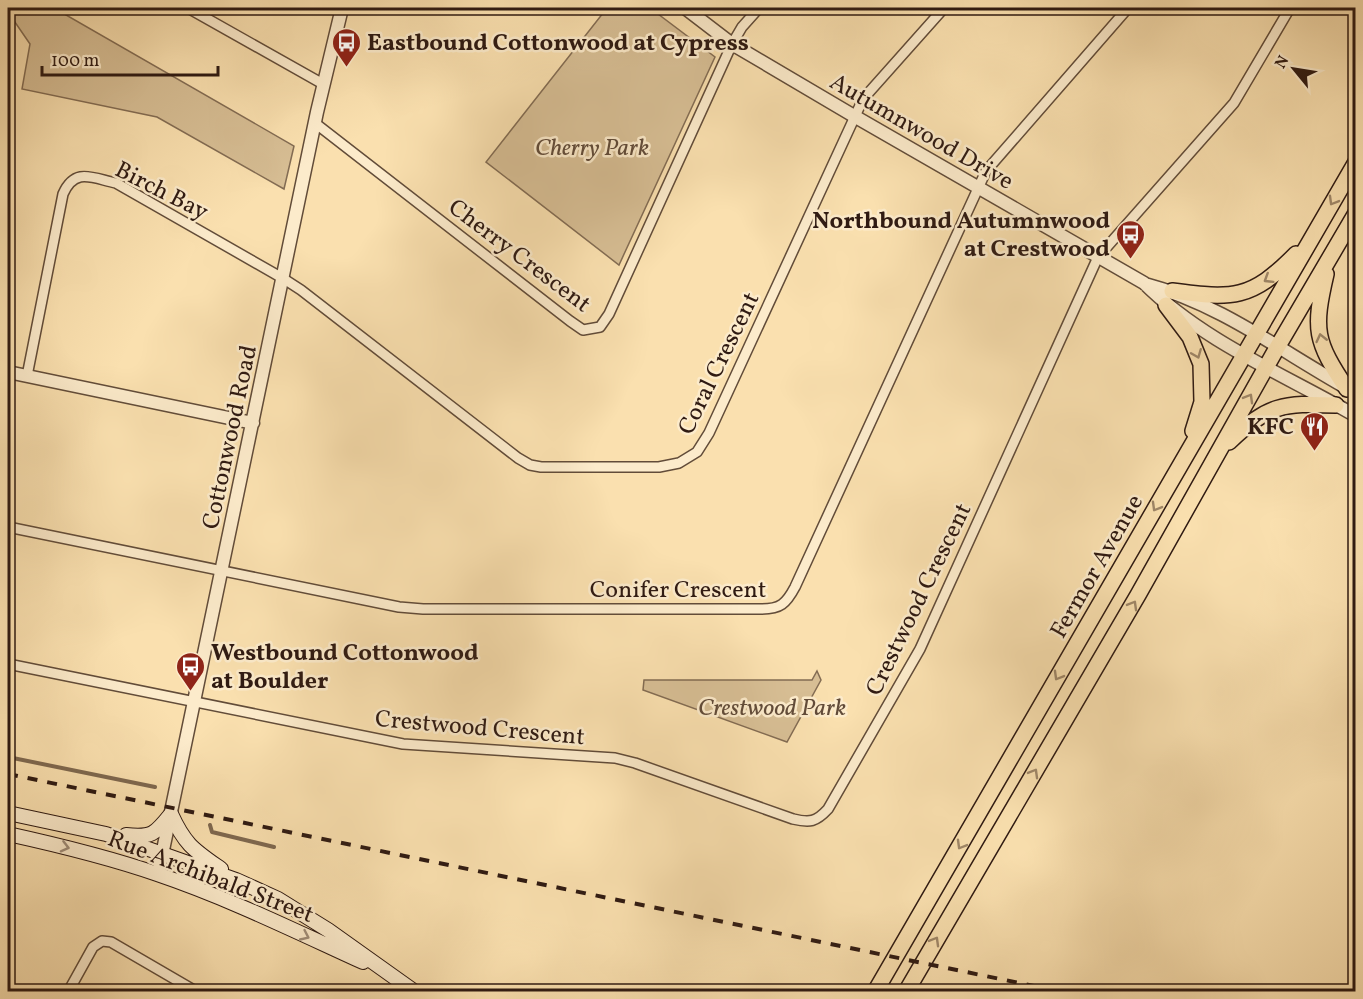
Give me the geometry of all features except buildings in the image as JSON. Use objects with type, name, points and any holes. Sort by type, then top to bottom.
[{"type":"highway","name":"Fermor Avenue","points":[[875,992],[1356,162]]},
{"type":"highway","name":"Fermor Avenue","points":[[906,992],[1138,595],[1278,346],[1356,213]]},
{"type":"highway","points":[[1185,456],[1202,402],[1201,364],[1190,337],[1169,298],[1202,295],[1227,296],[1245,293],[1276,275],[1311,240]]},
{"type":"highway","points":[[1329,258],[1318,305],[1318,336],[1328,360],[1351,391]]},
{"type":"highway","points":[[1218,452],[1252,420],[1279,407],[1307,404],[1336,405]]},
{"type":"main road","name":"Rue Archibald Street","points":[[8,813],[106,834],[236,880],[278,899],[319,924],[415,992]]},
{"type":"main road","points":[[106,834],[142,837],[150,835],[158,830],[171,814],[181,836],[188,844],[236,880]]},
{"type":"main road","name":"Rue Archibald Street","points":[[8,834],[97,855],[158,874],[269,919],[393,976]]},
{"type":"street","points":[[188,8],[323,84]]},
{"type":"street","name":"Cottonwood Road","points":[[158,874],[323,84],[342,8]]},
{"type":"street","name":"Autumnwood Drive","points":[[685,8],[732,44],[1144,283],[1169,298],[1196,326],[1356,416]]},
{"type":"street","points":[[732,44],[742,27],[759,8]]},
{"type":"street","name":"Coral Crescent","points":[[284,279],[530,465],[541,467],[659,467],[679,463],[697,452],[709,434],[863,99],[944,8]]},
{"type":"street","points":[[978,187],[986,171],[1128,8]]},
{"type":"street","name":"Crestwood Crescent","points":[[8,664],[403,744],[615,758],[793,819],[807,823],[820,818],[828,809],[920,649],[1098,257],[1234,103],[1290,8]]},
{"type":"street","name":"Cherry Crescent","points":[[315,123],[570,321],[583,330],[600,327],[609,314],[732,44]]},
{"type":"street","name":"Birch Bay","points":[[27,376],[63,194],[68,183],[77,176],[116,183],[284,279]]},
{"type":"street","name":"Conifer Crescent","points":[[222,572],[399,608],[762,609],[782,606],[795,587],[978,187]]},
{"type":"street","name":"Autumnwood Drive","points":[[1169,298],[1208,307],[1278,346],[1351,391]]},
{"type":"street","points":[[8,372],[254,423]]},
{"type":"street","points":[[8,527],[222,572]]},
{"type":"street","points":[[68,992],[93,947],[102,941],[111,942],[197,992]]},
{"type":"green space","points":[[8,8],[54,8],[294,146],[284,189],[157,117],[22,89],[30,44],[8,12]]},
{"type":"green space","name":"Cherry Park","points":[[607,8],[650,8],[715,57],[619,265],[486,162]]},
{"type":"green space","name":"Crestwood Park","points":[[817,671],[821,680],[787,742],[643,690],[644,680],[812,680]]},
{"type":"waterway","points":[[8,757],[155,787]]},
{"type":"waterway","points":[[210,825],[212,832],[274,847]]},
{"type":"railway","points":[[8,774],[1063,992]]},
{"type":"place","name":"Eastbound Cottonwood at Cypress","points":[[346,68]]},
{"type":"place","name":"Northbound Autumnwood at Crestwood","points":[[1131,260]]},
{"type":"place","name":"KFC","points":[[1315,452]]},
{"type":"place","name":"Westbound Cottonwood at Boulder","points":[[190,692]]}]
